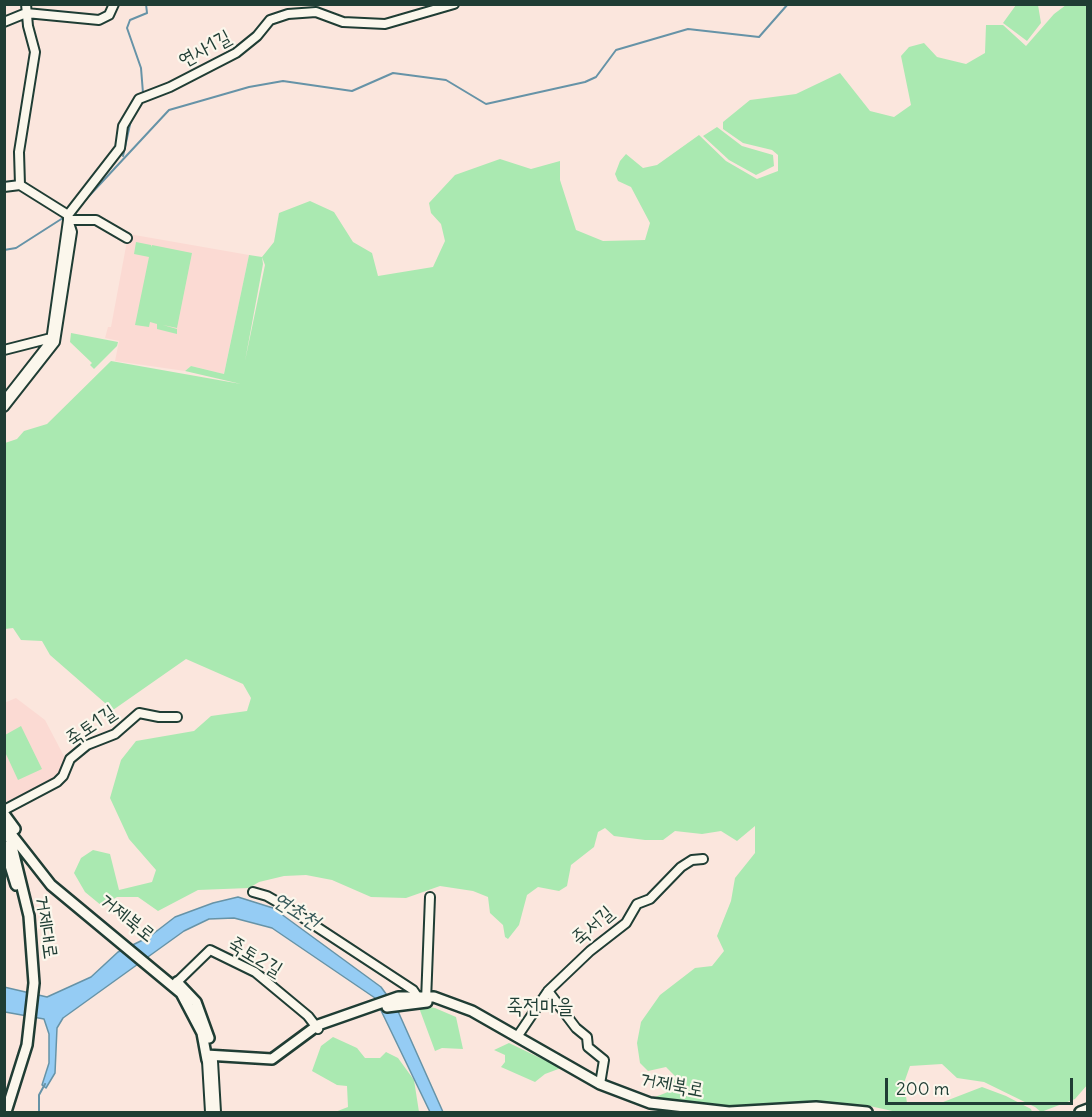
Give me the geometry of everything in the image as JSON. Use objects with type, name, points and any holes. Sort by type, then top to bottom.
[{"type":"main road","name":"거제북로","points":[[5,819],[44,876],[68,901],[196,1002],[208,1032],[209,1058]]},
{"type":"main road","name":"거제북로","points":[[5,819],[54,879],[120,940]]},
{"type":"main road","name":"거제대로","points":[[5,819],[22,884],[32,937],[27,1045],[6,1113]]},
{"type":"main road","name":"거제대로","points":[[4,846],[23,917],[31,982]]},
{"type":"main road","points":[[22,884],[22,873],[28,868],[44,876]]},
{"type":"main road","name":"거제북로","points":[[421,999],[460,1005],[600,1084],[650,1103],[691,1111],[729,1112],[816,1107],[867,1113]]},
{"type":"main road","points":[[209,1058],[270,1064],[317,1027],[372,1009],[421,999]]},
{"type":"main road","name":"거제대로","points":[[4,1099],[27,1025]]},
{"type":"main road","points":[[1080,1113],[1088,1109]]},
{"type":"street","points":[[4,22],[26,9],[99,20],[109,15],[114,4]]},
{"type":"street","name":"연사1길","points":[[70,215],[120,148],[123,126],[138,99],[170,87],[196,71],[236,53],[257,36],[270,20],[288,14],[316,12],[343,22],[385,24],[454,4]]},
{"type":"street","points":[[20,185],[19,152],[35,52],[26,9]]},
{"type":"street","points":[[4,187],[20,185],[70,215],[96,220],[127,238]]},
{"type":"street","points":[[4,407],[53,345],[70,215]]},
{"type":"street","points":[[4,350],[54,337]]},
{"type":"street","points":[[4,401],[54,337]]},
{"type":"street","name":"죽토1길","points":[[5,819],[57,782],[63,776],[70,759],[87,746],[115,734],[139,712],[159,717],[177,717]]},
{"type":"street","name":"죽서길","points":[[517,1037],[548,992],[590,951],[626,923],[637,904],[650,899],[681,867],[692,860],[703,859]]},
{"type":"street","points":[[253,892],[267,896],[288,908],[413,990],[421,999]]},
{"type":"street","points":[[421,999],[431,897]]},
{"type":"street","name":"죽토2길","points":[[175,984],[210,950],[255,972],[300,1008],[317,1027]]},
{"type":"street","points":[[548,992],[576,1028],[587,1037],[588,1047],[604,1060],[600,1084]]},
{"type":"street","points":[[209,1058],[210,1113]]},
{"type":"street","points":[[209,1058],[216,1113]]},
{"type":"shaded area","points":[[123,233],[249,255],[224,374],[191,366],[185,371],[115,361],[119,341],[105,338],[108,327],[111,327],[127,241]]},
{"type":"shaded area","points":[[16,698],[45,720],[66,760],[62,776],[7,807],[4,799],[4,703]]},
{"type":"green space","points":[[1016,5],[1038,5],[1041,23],[1027,41],[1003,23]]},
{"type":"green space","points":[[1066,5],[1087,5],[1088,1084],[1075,1099],[1041,1112],[984,1082],[957,1078],[942,1064],[910,1066],[904,1083],[907,1103],[938,1104],[982,1087],[1006,1096],[1031,1109],[1032,1112],[897,1112],[865,1105],[832,1103],[761,1111],[650,1099],[668,1092],[676,1077],[666,1067],[648,1071],[640,1063],[637,1043],[641,1022],[660,995],[695,968],[712,966],[724,951],[717,936],[731,901],[735,878],[755,853],[755,826],[737,841],[721,831],[702,834],[675,831],[663,840],[645,840],[614,836],[605,828],[598,832],[594,847],[571,865],[567,886],[559,891],[538,887],[527,895],[519,925],[508,939],[505,937],[503,925],[490,913],[488,897],[473,891],[440,886],[406,898],[371,897],[332,880],[306,875],[284,876],[259,882],[249,888],[198,890],[158,911],[138,897],[117,897],[102,906],[85,892],[74,873],[81,858],[93,850],[110,854],[119,890],[152,882],[156,870],[129,839],[110,798],[121,760],[136,741],[194,731],[211,716],[247,711],[251,698],[243,684],[186,659],[113,710],[50,655],[42,641],[21,640],[13,628],[5,629],[5,443],[17,439],[24,431],[47,424],[111,361],[241,384],[185,371],[191,366],[224,374],[249,255],[262,257],[274,242],[279,213],[310,201],[334,212],[353,242],[372,253],[378,276],[433,267],[445,241],[441,224],[431,213],[429,203],[455,175],[500,159],[531,169],[560,161],[560,180],[576,230],[603,241],[645,240],[650,223],[631,187],[618,181],[615,174],[620,161],[626,154],[643,168],[657,165],[699,135],[726,161],[757,179],[778,171],[778,155],[772,150],[743,143],[723,129],[723,122],[750,100],[796,94],[840,73],[870,111],[894,117],[911,105],[901,56],[909,47],[924,43],[937,57],[966,64],[985,53],[986,25],[1003,25],[1026,46],[1054,14]],"holes":[[[262,257],[265,265],[245,361],[263,264]]]},
{"type":"green space","points":[[717,127],[742,146],[773,155],[774,166],[756,175],[729,160],[703,136]]},
{"type":"green space","points":[[136,242],[151,245],[151,247],[152,245],[192,253],[177,328],[163,325],[177,329],[177,334],[157,329],[157,324],[150,322],[149,327],[135,325],[149,257],[134,254]]},
{"type":"green space","points":[[71,333],[118,342],[117,346],[94,369],[90,365],[92,363],[70,342]]},
{"type":"green space","points":[[21,726],[42,769],[18,780],[5,752],[5,735]]},
{"type":"green space","points":[[418,1005],[435,1008],[456,1017],[463,1049],[442,1048],[435,1051]]},
{"type":"green space","points":[[333,1037],[357,1048],[365,1058],[380,1058],[386,1052],[398,1058],[414,1080],[419,1112],[335,1112],[348,1107],[347,1086],[337,1085],[312,1071],[321,1046]]},
{"type":"green space","points":[[509,1043],[561,1068],[545,1074],[535,1082],[501,1067],[505,1062],[505,1055],[494,1050]]},
{"type":"water","points":[[238,897],[273,908],[381,987],[397,1009],[443,1112],[430,1112],[375,998],[272,928],[234,918],[209,919],[184,931],[63,1018],[57,1028],[55,1073],[46,1088],[42,1085],[49,1063],[49,1034],[44,1019],[5,1012],[4,987],[47,997],[91,977],[118,952],[149,937],[175,917],[213,903]]},
{"type":"waterway","points":[[143,93],[141,68],[127,28],[130,20],[147,13],[146,4]]},
{"type":"waterway","points":[[76,210],[169,110],[249,87],[283,81],[352,91],[393,73],[446,80],[486,104],[585,82],[596,77],[616,50],[688,29],[759,37],[788,4]]},
{"type":"waterway","points":[[123,156],[131,120],[143,101]]},
{"type":"waterway","points":[[4,250],[16,248],[66,216]]},
{"type":"waterway","points":[[39,1112],[39,1095],[45,1084]]},
{"type":"district","name":"죽전마을","points":[[540,1007]]},
{"type":"water label","name":"연초천","points":[[296,911]]}]
